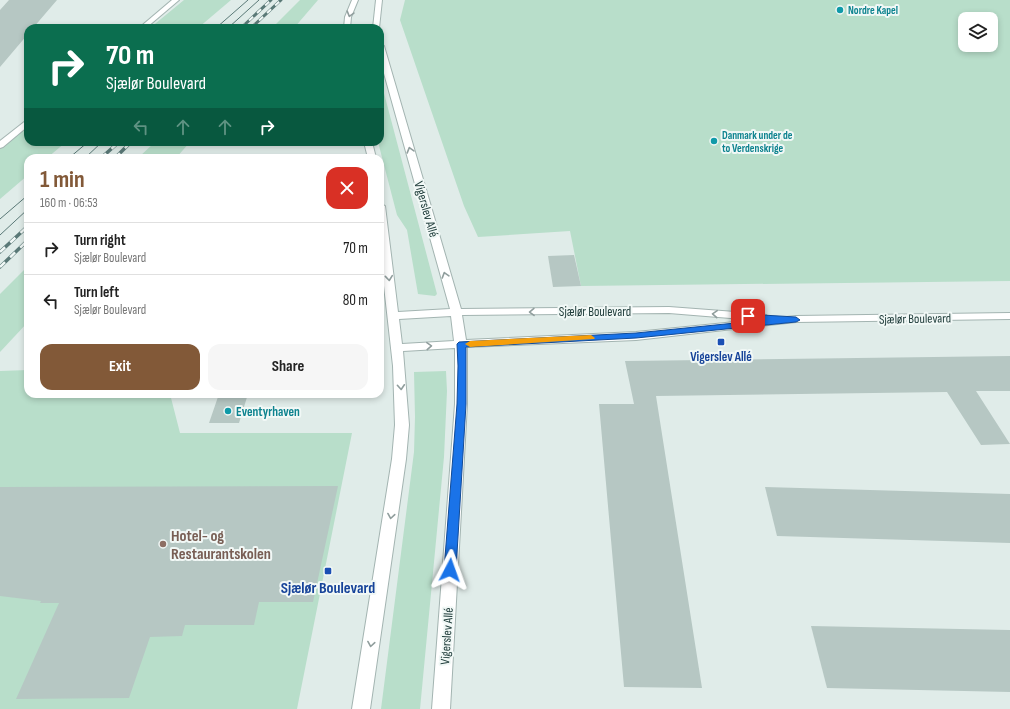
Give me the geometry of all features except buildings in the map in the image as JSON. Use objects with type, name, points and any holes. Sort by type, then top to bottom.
[{"type":"street","points":[[147,24],[176,0]]},
{"type":"street","points":[[347,24],[348,17],[355,0]]},
{"type":"street","points":[[376,24],[379,0]]},
{"type":"street","name":"Vigerslev Allé","points":[[384,60],[456,312],[462,344],[463,366],[461,404],[441,709]]},
{"type":"street","points":[[2,142],[24,125]]},
{"type":"street","points":[[361,709],[399,459],[401,398],[394,316],[384,237]]},
{"type":"street","name":"Sjælør Boulevard","points":[[394,316],[456,312],[669,310],[796,320]]},
{"type":"street","name":"Sjælør Boulevard","points":[[397,348],[636,336],[796,320],[1010,316]]},
{"type":"green space","points":[[184,0],[231,0],[203,24],[155,24]]},
{"type":"green space","points":[[300,0],[318,0],[297,24],[276,24]]},
{"type":"green space","points":[[405,0],[1010,0],[1010,281],[581,286],[570,231],[478,237],[464,206],[400,20]]},
{"type":"green space","points":[[384,93],[437,294],[435,296],[418,294],[407,230],[397,215],[384,165],[384,154],[381,154],[379,146],[384,146]]},
{"type":"green space","points":[[24,129],[24,146],[61,146],[52,154],[24,154],[24,178],[0,199],[0,149]]},
{"type":"green space","points":[[151,146],[186,146],[180,154],[142,154]]},
{"type":"green space","points":[[24,270],[24,326],[0,352],[0,294]]},
{"type":"green space","name":"Hotel- og Restaurantskolen","points":[[24,370],[24,398],[171,398],[180,433],[352,433],[297,709],[0,709],[0,371]]},
{"type":"green space","points":[[446,371],[447,391],[444,457],[420,709],[381,709],[414,452],[414,372]]},
{"type":"tram line","points":[[221,24],[248,0]]},
{"type":"tram line","points":[[232,24],[259,0]]},
{"type":"tram line","points":[[74,154],[83,146]]},
{"type":"tram line","points":[[89,154],[98,146]]},
{"type":"tram line","points":[[0,219],[24,198]]},
{"type":"tram line","points":[[0,235],[24,213]]},
{"type":"railway","points":[[245,24],[271,0]]},
{"type":"railway","points":[[255,24],[281,0]]},
{"type":"railway","points":[[106,154],[114,146]]},
{"type":"railway","points":[[119,154],[127,146]]},
{"type":"railway","points":[[0,252],[24,230]]},
{"type":"railway","points":[[0,267],[24,244]]},
{"type":"slow traffic","points":[[470,344],[591,338]]},
{"type":"place","name":"Nordre Kapel","points":[[840,10]]},
{"type":"place","name":"Danmark under de to Verdenskrige","points":[[714,141]]},
{"type":"place","name":"Vigerslev Allé","points":[[721,342]]},
{"type":"place","name":"Eventyrhaven","points":[[228,411]]},
{"type":"place","name":"Hotel- og Restaurantskolen","points":[[163,544]]},
{"type":"place","name":"Sjælør Boulevard","points":[[328,571]]},
{"type":"route","points":[[450,570],[461,404],[463,366],[462,344],[636,336],[796,320],[748,316]]}]
